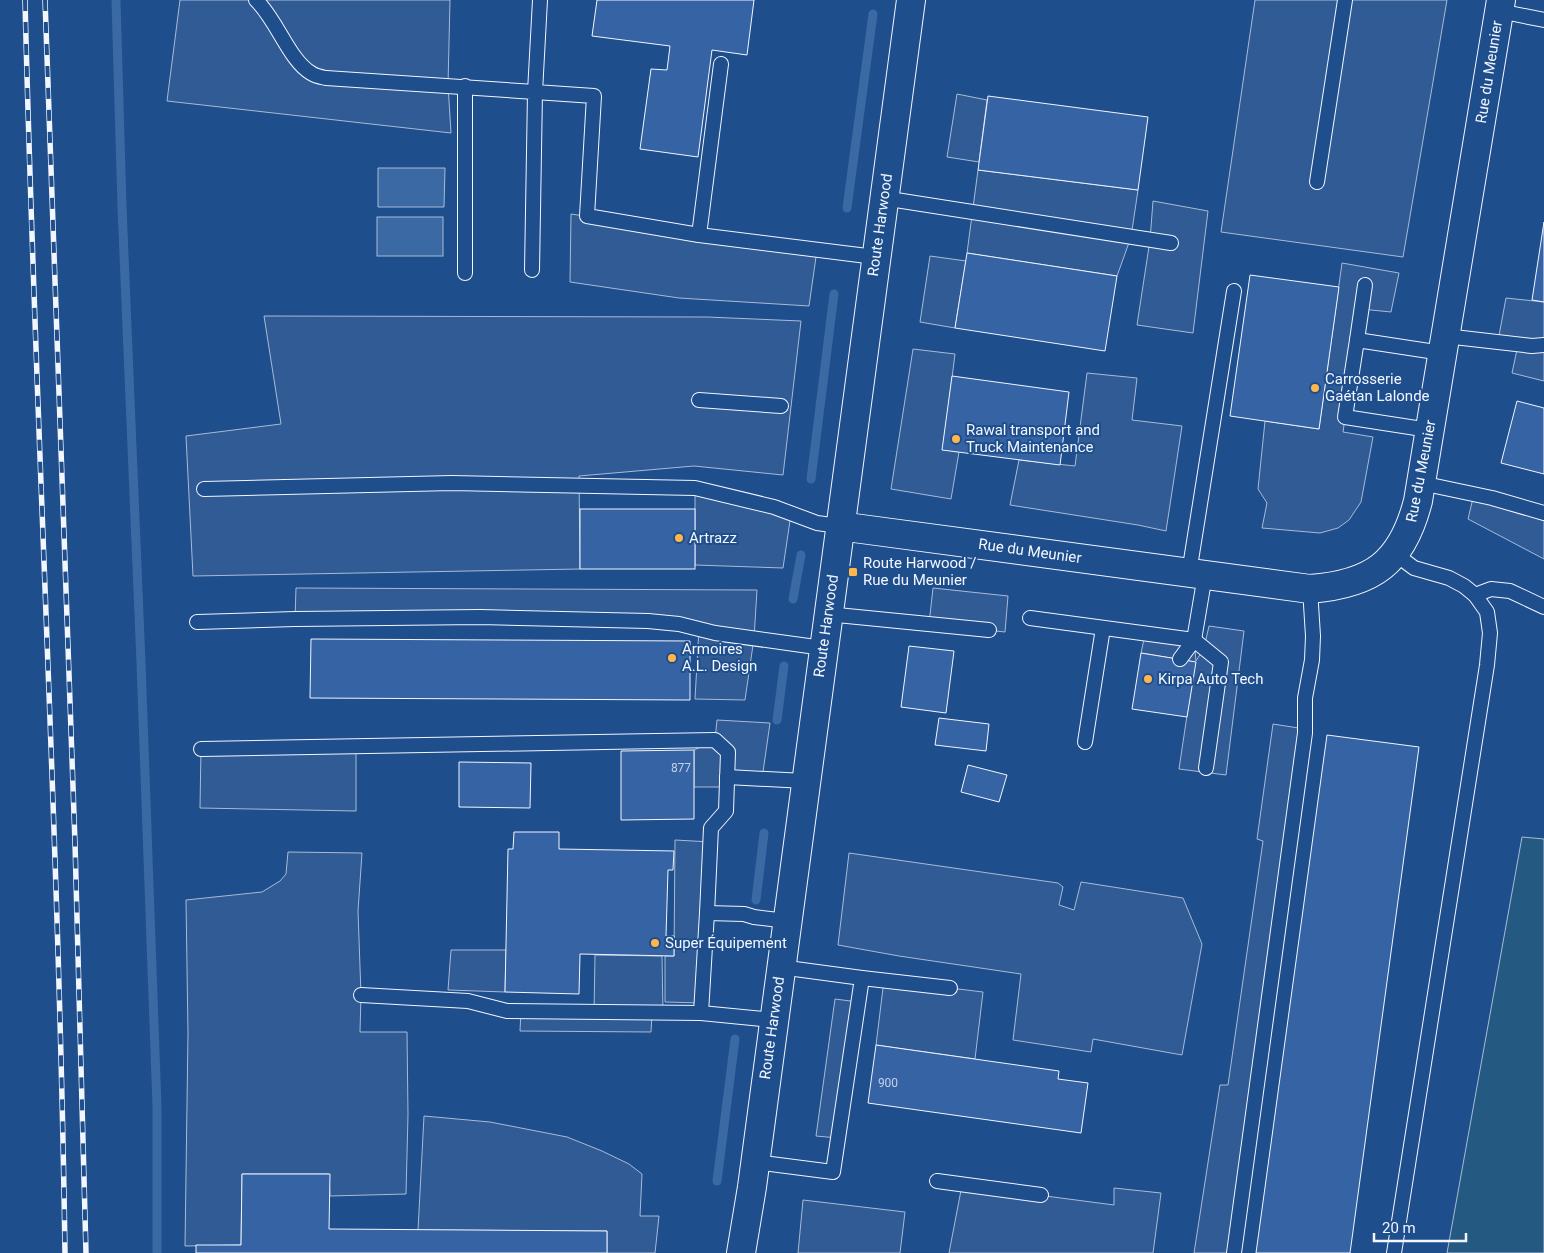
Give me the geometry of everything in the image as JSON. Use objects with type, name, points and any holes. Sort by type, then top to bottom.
[{"type":"main road","name":"Route Harwood","points":[[741,1253],[755,1162],[911,0]]},
{"type":"main road","name":"Rue du Meunier","points":[[839,526],[1310,589],[1347,584],[1363,579],[1377,570],[1408,533],[1421,483],[1500,5]]},
{"type":"lane","points":[[256,0],[268,14],[298,61],[312,74],[326,78],[594,96],[587,216],[699,235],[876,258]]},
{"type":"lane","points":[[532,270],[535,92],[540,0]]},
{"type":"lane","points":[[1317,182],[1345,0]]},
{"type":"lane","points":[[1500,5],[1544,20]]},
{"type":"lane","points":[[699,235],[721,64]]},
{"type":"lane","points":[[465,86],[465,273]]},
{"type":"lane","points":[[883,198],[1171,243]]},
{"type":"lane","points":[[1364,284],[1345,417],[1430,430]]},
{"type":"lane","points":[[1180,659],[1194,640],[1197,574],[1234,292]]},
{"type":"lane","points":[[1357,340],[1444,344],[1544,345]]},
{"type":"lane","points":[[699,400],[781,406]]},
{"type":"lane","points":[[1421,483],[1492,498],[1544,513]]},
{"type":"lane","points":[[204,489],[452,484],[695,488],[774,507],[817,523],[839,526]]},
{"type":"lane","points":[[1394,552],[1414,568],[1449,578],[1464,586],[1475,595],[1487,612],[1490,633],[1394,1253]]},
{"type":"lane","points":[[1234,1253],[1304,733],[1305,698],[1312,660],[1313,636],[1310,589]]},
{"type":"lane","points":[[1475,595],[1491,589],[1510,591],[1544,607]]},
{"type":"lane","points":[[828,614],[989,630]]},
{"type":"lane","points":[[197,622],[480,617],[648,621],[679,624],[715,633],[823,648]]},
{"type":"lane","points":[[1030,618],[1194,640],[1221,662],[1206,768]]},
{"type":"lane","points":[[1085,742],[1103,628]]},
{"type":"lane","points":[[201,749],[716,740],[728,752],[726,811],[711,828],[702,1013]]},
{"type":"lane","points":[[727,777],[805,782]]},
{"type":"lane","points":[[707,913],[744,914],[786,921]]},
{"type":"lane","points":[[780,967],[950,988]]},
{"type":"lane","points":[[755,1162],[833,1172],[862,978]]},
{"type":"lane","points":[[361,996],[468,1001],[507,1011],[702,1013],[773,1020]]},
{"type":"lane","points":[[937,1181],[1041,1195]]},
{"type":"shaded area","points":[[180,0],[450,0],[448,85],[451,133],[167,101]]},
{"type":"shaded area","points":[[1255,0],[1447,0],[1403,257],[1221,232]]},
{"type":"shaded area","points":[[957,94],[987,100],[979,162],[947,157]]},
{"type":"shaded area","points":[[378,168],[445,168],[444,207],[378,207]]},
{"type":"shaded area","points":[[978,170],[1138,190],[1131,237],[1117,276],[967,253]]},
{"type":"shaded area","points":[[1153,201],[1208,211],[1193,333],[1137,325],[1150,240]]},
{"type":"shaded area","points":[[571,214],[817,250],[809,306],[679,298],[570,282]]},
{"type":"shaded area","points":[[377,217],[443,217],[443,256],[377,256]]},
{"type":"shaded area","points":[[930,256],[966,261],[955,328],[920,322]]},
{"type":"shaded area","points":[[1342,263],[1399,273],[1391,312],[1361,309],[1343,432],[1373,437],[1361,502],[1349,520],[1338,528],[1320,533],[1262,528],[1267,503],[1258,489],[1265,421],[1319,429]]},
{"type":"shaded area","points":[[1506,298],[1544,302],[1544,381],[1512,373],[1518,345],[1498,341]]},
{"type":"shaded area","points":[[264,316],[707,317],[801,321],[783,475],[694,466],[579,476],[580,569],[193,576],[186,436],[281,424]]},
{"type":"shaded area","points":[[913,349],[955,354],[943,449],[959,452],[951,499],[891,489]]},
{"type":"shaded area","points":[[1087,373],[1137,378],[1132,420],[1182,426],[1166,531],[1010,505],[1019,460],[1075,466]]},
{"type":"shaded area","points":[[695,488],[791,514],[783,568],[695,565]]},
{"type":"shaded area","points":[[1474,494],[1544,513],[1544,559],[1468,519]]},
{"type":"shaded area","points":[[296,588],[757,590],[754,638],[745,700],[695,699],[699,628],[295,619]]},
{"type":"shaded area","points":[[933,588],[1008,596],[1005,632],[929,624]]},
{"type":"shaded area","points":[[1209,626],[1244,631],[1226,775],[1179,769],[1195,662],[1141,653],[1145,634],[1194,640],[1196,661],[1204,648]]},
{"type":"shaded area","points":[[717,720],[770,723],[762,779],[727,777],[727,787],[694,787],[694,750],[715,740]]},
{"type":"shaded area","points":[[1273,724],[1305,729],[1234,1253],[1194,1253],[1220,1085],[1228,1085],[1263,841],[1257,839]]},
{"type":"shaded area","points":[[356,746],[356,811],[200,808],[201,749]]},
{"type":"shaded area","points":[[1522,837],[1544,839],[1544,1253],[1447,1253]]},
{"type":"shaded area","points":[[675,840],[711,842],[702,1003],[665,1002],[665,956],[674,956]]},
{"type":"shaded area","points":[[288,852],[362,853],[358,911],[361,995],[360,1032],[407,1032],[408,1115],[406,1194],[330,1196],[329,1174],[242,1174],[241,1245],[185,1246],[188,1033],[186,900],[262,892],[280,881],[286,874]]},
{"type":"shaded area","points":[[849,853],[1058,883],[1063,887],[1059,905],[1074,910],[1081,882],[1183,898],[1202,944],[1182,1055],[1093,1039],[1091,1052],[1013,1040],[1021,974],[838,945]]},
{"type":"shaded area","points":[[451,950],[506,950],[505,992],[448,990]]},
{"type":"shaded area","points":[[595,955],[662,956],[663,1014],[652,1014],[651,1032],[520,1031],[521,1011],[594,1013]]},
{"type":"shaded area","points":[[884,980],[983,992],[975,1059],[876,1045]]},
{"type":"shaded area","points":[[835,999],[858,1002],[838,1138],[816,1136]]},
{"type":"shaded area","points":[[424,1116],[490,1122],[567,1137],[629,1164],[642,1174],[640,1216],[659,1216],[655,1253],[607,1253],[607,1231],[418,1230]]},
{"type":"shaded area","points":[[962,1185],[1114,1205],[1114,1188],[1161,1193],[1153,1253],[949,1253]]},
{"type":"shaded area","points":[[803,1200],[905,1212],[900,1253],[798,1253]]},
{"type":"building","points":[[597,0],[754,0],[747,55],[712,50],[698,157],[640,149],[651,69],[667,70],[670,46],[592,36]]},
{"type":"building","points":[[988,96],[1148,117],[1138,190],[978,170]]},
{"type":"building","points":[[1544,222],[1544,302],[1532,300]]},
{"type":"building","points":[[967,253],[1117,276],[1105,351],[955,328]]},
{"type":"building","points":[[1250,275],[1339,287],[1319,429],[1230,416]]},
{"type":"building","points":[[952,376],[1069,392],[1060,465],[942,450]]},
{"type":"building","points":[[1517,401],[1544,408],[1544,474],[1501,463]]},
{"type":"building","points":[[580,509],[695,509],[695,569],[580,569]]},
{"type":"building","points":[[311,639],[690,641],[690,700],[310,698]]},
{"type":"building","points":[[909,646],[954,651],[946,713],[901,707]]},
{"type":"building","points":[[1141,653],[1196,662],[1187,717],[1132,709]]},
{"type":"building","points":[[939,718],[989,724],[986,751],[935,745]]},
{"type":"building","points":[[1327,735],[1419,747],[1350,1253],[1256,1253]]},
{"type":"building","points":[[694,750],[694,819],[621,820],[621,751]]},
{"type":"building","points":[[459,762],[531,763],[530,808],[459,807]]},
{"type":"building","points":[[968,765],[1007,775],[999,802],[961,792]]},
{"type":"building","points":[[514,832],[559,832],[559,849],[674,851],[673,870],[668,870],[666,936],[674,936],[674,956],[580,954],[579,994],[505,992],[508,849],[513,849]]},
{"type":"building","points":[[876,1045],[1059,1071],[1058,1079],[1088,1083],[1081,1133],[868,1103]]},
{"type":"building","points":[[242,1174],[330,1174],[329,1229],[607,1231],[607,1253],[196,1253],[196,1245],[241,1245]]},
{"type":"waterway","points":[[116,0],[122,207],[157,1107],[157,1253]]},
{"type":"waterway","points":[[847,208],[873,14]]},
{"type":"waterway","points":[[811,479],[834,294]]},
{"type":"waterway","points":[[793,599],[801,555]]},
{"type":"waterway","points":[[777,720],[784,666]]},
{"type":"waterway","points":[[756,900],[764,833]]},
{"type":"waterway","points":[[717,1181],[735,1039]]},
{"type":"railway","points":[[25,0],[29,157],[58,940],[65,1253]]},
{"type":"railway","points":[[45,0],[75,843],[86,1253]]},
{"type":"place","name":"Carrosserie Gaétan Lalonde","points":[[1315,388]]},
{"type":"place","name":"Rawal transport and Truck Maintenance","points":[[956,439]]},
{"type":"place","name":"Artrazz","points":[[679,538]]},
{"type":"place","name":"Route Harwood / Rue du Meunier","points":[[853,572]]},
{"type":"place","name":"Armoires A.L. Design","points":[[672,658]]},
{"type":"place","name":"Kirpa Auto Tech","points":[[1148,679]]},
{"type":"place","name":"Super Équipement","points":[[655,943]]}]
